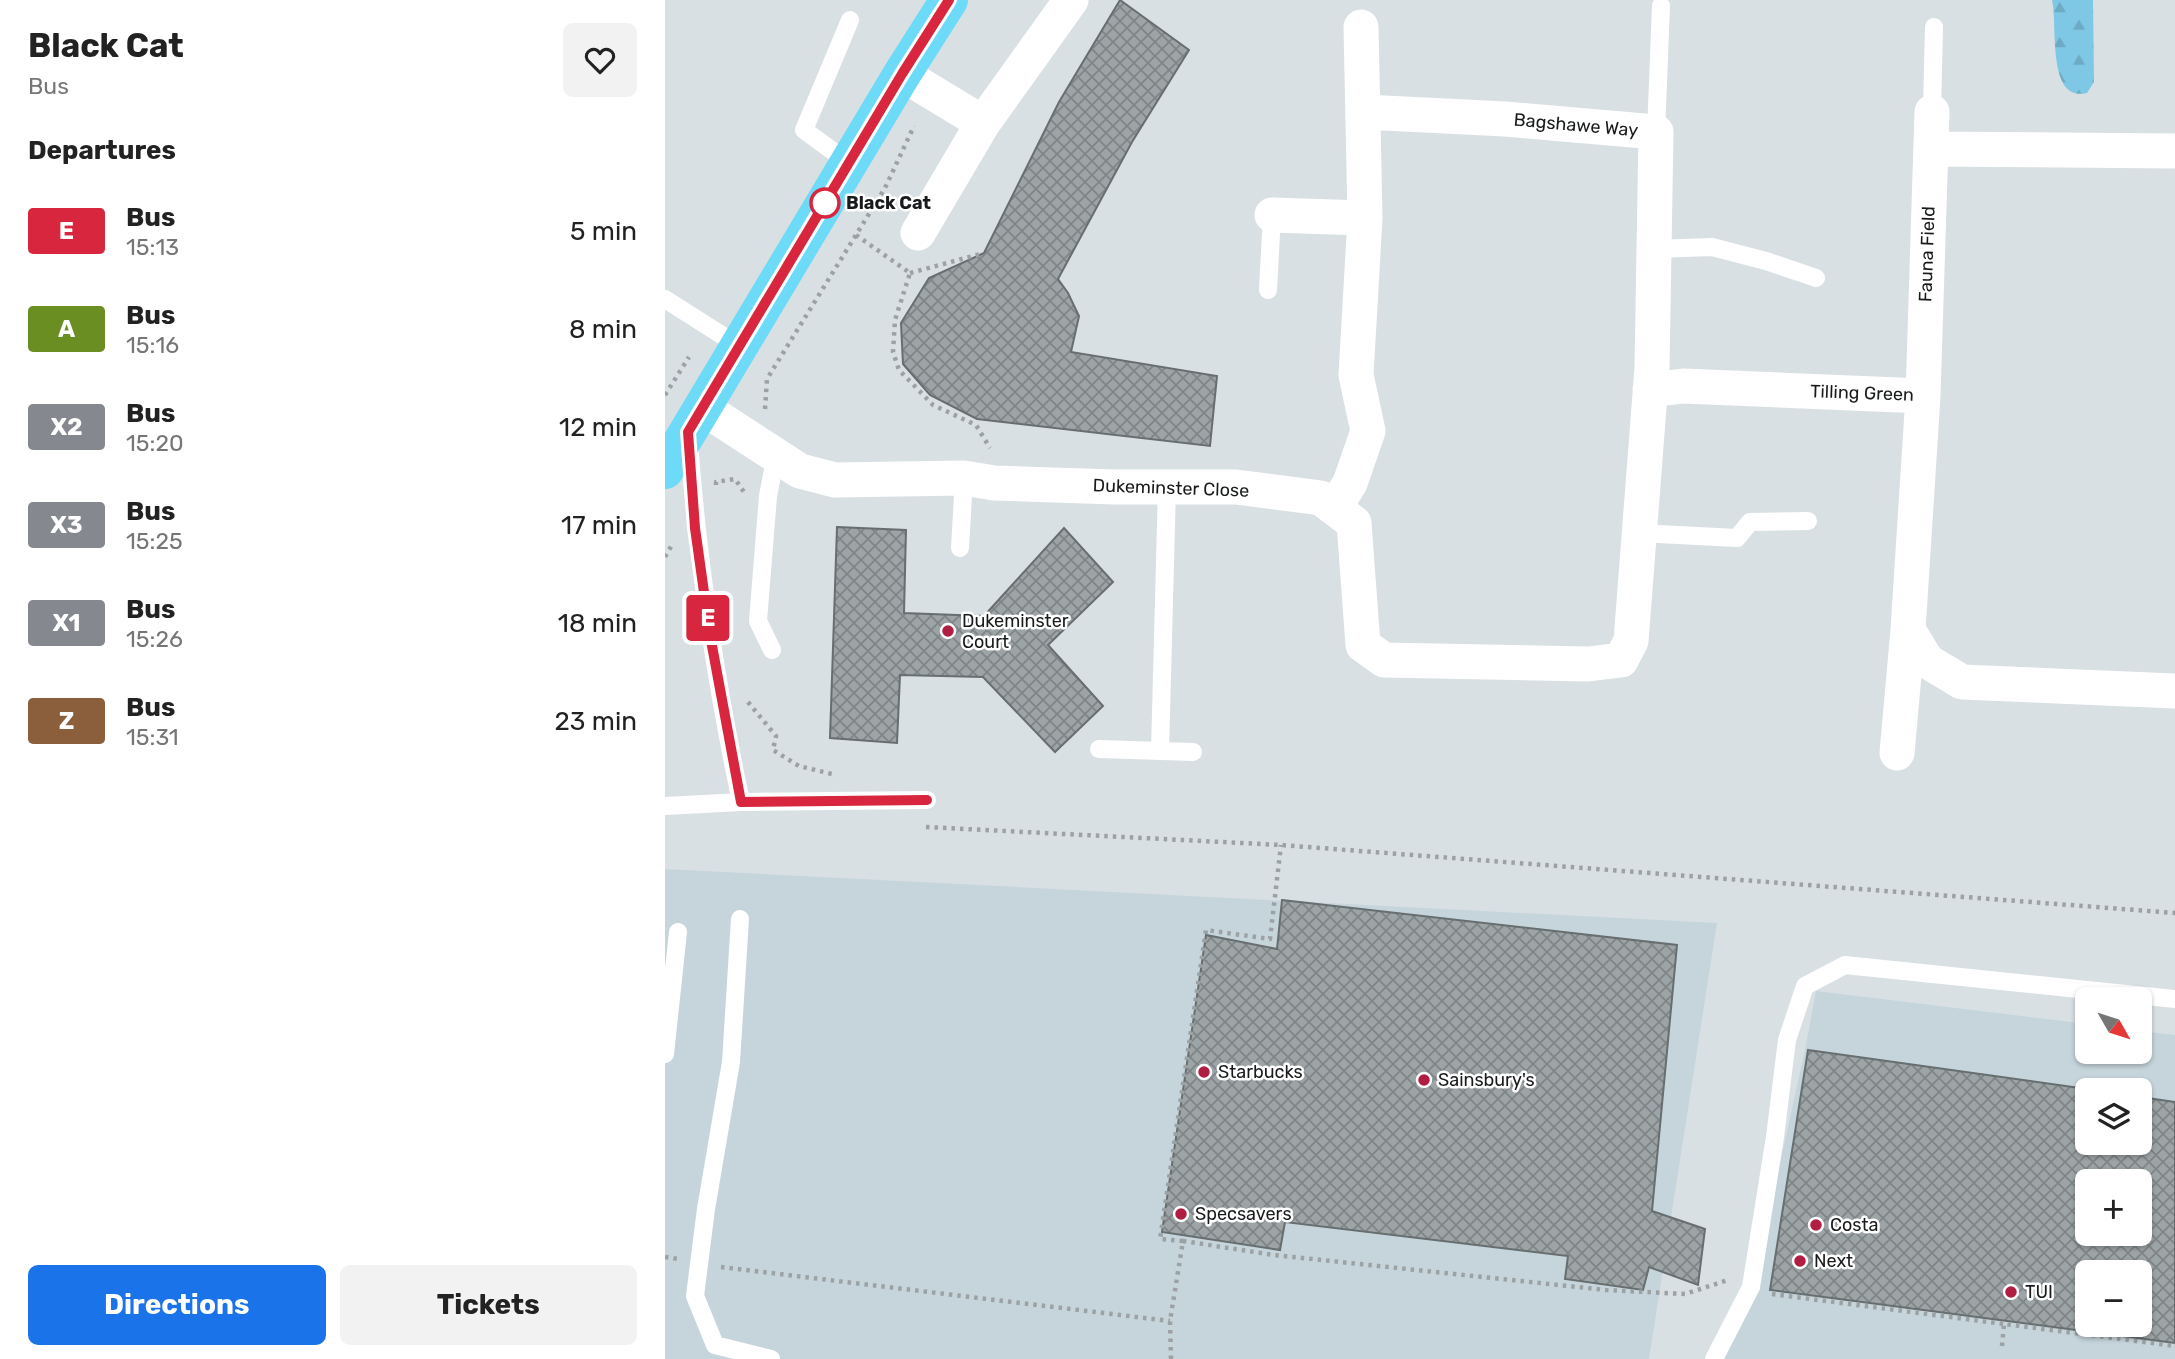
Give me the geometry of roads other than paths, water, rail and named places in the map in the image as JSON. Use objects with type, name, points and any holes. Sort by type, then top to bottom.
[{"type":"main road","points":[[665,470],[849,163],[916,83],[949,0]]},
{"type":"street","points":[[918,233],[983,123],[1071,0]]},
{"type":"street","points":[[1361,27],[1365,218],[1356,375],[1368,431],[1350,483],[1335,507],[1354,523],[1363,645],[1384,660],[1588,664],[1621,660],[1631,641],[1650,390]]},
{"type":"street","points":[[916,83],[983,123]]},
{"type":"street","name":"Bagshawe Way","points":[[1364,112],[1505,119],[1656,132],[1650,390]]},
{"type":"street","name":"Fauna Field","points":[[1923,396],[1932,112]]},
{"type":"street","points":[[1931,149],[2175,152]]},
{"type":"street","points":[[1272,215],[1365,218]]},
{"type":"street","name":"Tilling Green","points":[[1650,390],[1683,386],[1923,396],[1897,753]]},
{"type":"street","name":"Dukeminster Close","points":[[696,420],[764,435],[800,471],[835,480],[964,478],[994,483],[1236,487],[1321,498],[1335,507]]},
{"type":"street","points":[[1908,630],[1927,661],[1962,682],[2175,691]]},
{"type":"lane","points":[[1656,132],[1661,6]]},
{"type":"lane","points":[[849,163],[804,130],[851,20]]},
{"type":"lane","points":[[1932,112],[1934,27]]},
{"type":"lane","points":[[1268,290],[1272,215]]},
{"type":"lane","points":[[1653,249],[1712,247],[1816,278]]},
{"type":"lane","points":[[665,299],[739,346]]},
{"type":"lane","points":[[696,420],[695,528],[708,621],[741,802]]},
{"type":"lane","points":[[764,435],[768,496],[758,621],[772,650]]},
{"type":"lane","points":[[960,548],[964,478]]},
{"type":"lane","points":[[1160,751],[1167,487]]},
{"type":"lane","points":[[1639,533],[1737,538],[1750,522],[1808,522]]},
{"type":"lane","points":[[1099,749],[1193,752]]},
{"type":"lane","points":[[665,806],[741,802],[927,800]]},
{"type":"lane","points":[[740,919],[731,1062],[695,1296],[715,1345],[771,1359]]},
{"type":"lane","points":[[665,1054],[678,932]]},
{"type":"lane","points":[[1714,1359],[1751,1287],[1775,1137],[1787,1040],[1805,986],[1845,965],[2175,999]]},
{"type":"place","name":"Black Cat","points":[[825,203]]},
{"type":"place","name":"Dukeminster Court","points":[[948,631]]},
{"type":"place","name":"Starbucks","points":[[1204,1072]]},
{"type":"place","name":"Sainsbury's","points":[[1424,1080]]},
{"type":"place","name":"Specsavers","points":[[1181,1214]]},
{"type":"place","name":"Costa","points":[[1816,1225]]},
{"type":"place","name":"Next","points":[[1800,1261]]},
{"type":"place","name":"TUI","points":[[2011,1292]]}]
